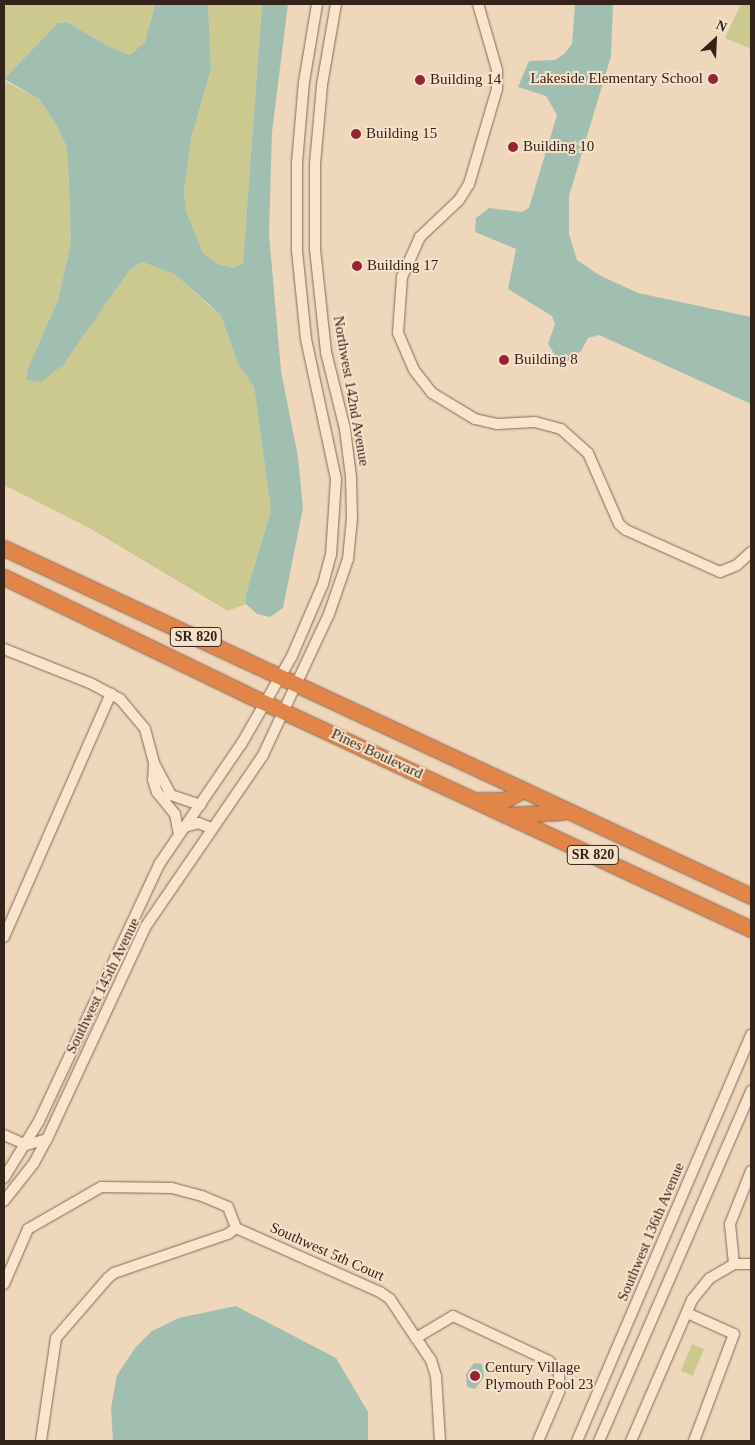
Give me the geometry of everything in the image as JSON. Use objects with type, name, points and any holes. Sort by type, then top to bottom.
[{"type":"highway","name":"Pines Boulevard","points":[[4,548],[751,896]]},
{"type":"highway","name":"Pines Boulevard","points":[[4,577],[265,703],[751,929]]},
{"type":"highway","points":[[475,800],[505,800],[523,790]]},
{"type":"highway","points":[[506,815],[542,810],[571,812]]},
{"type":"street","name":"Northwest 142nd Avenue","points":[[265,703],[280,677],[321,592],[331,555],[336,518],[336,479],[306,339],[297,250],[299,136],[304,82],[317,4]]},
{"type":"street","name":"Northwest 142nd Avenue","points":[[284,711],[329,614],[344,568],[352,518],[346,439],[326,352],[315,249],[315,164],[322,85],[336,4]]},
{"type":"street","points":[[478,4],[498,70],[497,89],[474,173],[458,200],[413,248],[399,292],[401,341],[414,370],[432,393],[464,414],[486,422],[535,422],[561,429],[588,453],[619,524],[626,530],[720,572],[737,565],[751,552]]},
{"type":"street","points":[[4,649],[111,693],[130,709],[145,729],[154,763],[171,795],[200,805]]},
{"type":"street","points":[[4,937],[111,693]]},
{"type":"street","name":"Southwest 145th Avenue","points":[[4,1178],[26,1145],[160,863],[200,805],[265,703]]},
{"type":"street","name":"Southwest 145th Avenue","points":[[4,1201],[34,1163],[47,1139],[146,926],[211,828],[246,782],[284,711]]},
{"type":"street","points":[[154,763],[153,780],[158,792],[175,814],[182,831],[198,823],[211,828]]},
{"type":"street","name":"Southwest 136th Avenue","points":[[577,1441],[751,1035]]},
{"type":"street","points":[[599,1441],[751,1091]]},
{"type":"street","points":[[4,1135],[26,1145],[47,1139]]},
{"type":"street","points":[[734,1264],[730,1224],[751,1171]]},
{"type":"street","points":[[4,1284],[28,1228],[101,1187],[172,1188],[202,1196],[228,1207],[236,1228],[228,1234],[114,1273],[108,1278],[56,1338],[41,1441]]},
{"type":"street","name":"Southwest 5th Court","points":[[236,1228],[380,1292],[390,1299],[431,1360],[436,1376],[440,1441]]},
{"type":"street","points":[[631,1441],[687,1313],[703,1284],[734,1264],[751,1264]]},
{"type":"street","points":[[687,1313],[734,1334],[694,1441]]},
{"type":"street","points":[[416,1338],[453,1316],[549,1360],[559,1373],[559,1392],[538,1441]]},
{"type":"shaded area","points":[[4,4],[155,4],[145,42],[130,55],[108,46],[67,22],[58,23],[4,79]]},
{"type":"shaded area","points":[[155,4],[208,4],[211,69],[192,135],[184,190],[186,211],[203,253],[218,264],[235,268],[243,263],[262,4],[288,4],[272,132],[269,234],[281,371],[298,457],[303,508],[283,608],[270,617],[257,614],[246,604],[246,594],[271,510],[254,387],[238,364],[221,316],[210,305],[174,274],[142,262],[130,269],[64,364],[41,382],[26,380],[28,368],[58,300],[71,242],[68,161],[66,146],[55,122],[39,99],[4,79],[58,23],[67,22],[108,46],[130,55],[145,42]]},
{"type":"shaded area","points":[[208,4],[262,4],[243,263],[236,268],[218,264],[203,253],[186,211],[184,190],[192,135],[211,69]]},
{"type":"shaded area","points":[[575,4],[613,4],[611,56],[569,196],[569,234],[577,260],[599,275],[638,293],[751,317],[751,404],[599,335],[588,338],[581,351],[568,361],[557,358],[548,344],[555,324],[552,316],[508,289],[516,249],[475,232],[476,218],[489,208],[522,212],[529,208],[557,115],[546,96],[518,87],[529,61],[555,60],[564,54],[572,44]]},
{"type":"shaded area","points":[[741,4],[751,4],[751,49],[725,38]]},
{"type":"shaded area","points":[[4,81],[39,99],[55,122],[66,147],[68,161],[71,242],[58,300],[28,368],[64,364],[130,268],[142,262],[174,274],[221,316],[238,364],[254,387],[271,510],[246,594],[246,604],[228,611],[91,529],[4,485]]},
{"type":"shaded area","points":[[236,1306],[336,1358],[368,1412],[368,1441],[113,1441],[111,1408],[117,1375],[135,1348],[152,1331],[179,1318]]},
{"type":"shaded area","points":[[692,1344],[704,1349],[693,1376],[681,1371]]},
{"type":"shaded area","name":"Century Village Plymouth Pool 23","points":[[474,1363],[482,1364],[484,1377],[475,1389],[467,1387],[466,1374]]},
{"type":"place","name":"Lakeside Elementary School","points":[[713,79]]},
{"type":"place","name":"Building 14","points":[[420,80]]},
{"type":"place","name":"Building 15","points":[[356,134]]},
{"type":"place","name":"Building 10","points":[[513,147]]},
{"type":"place","name":"Building 17","points":[[357,266]]},
{"type":"place","name":"Building 8","points":[[504,360]]},
{"type":"place","name":"Century Village Plymouth Pool 23","points":[[475,1376]]}]
